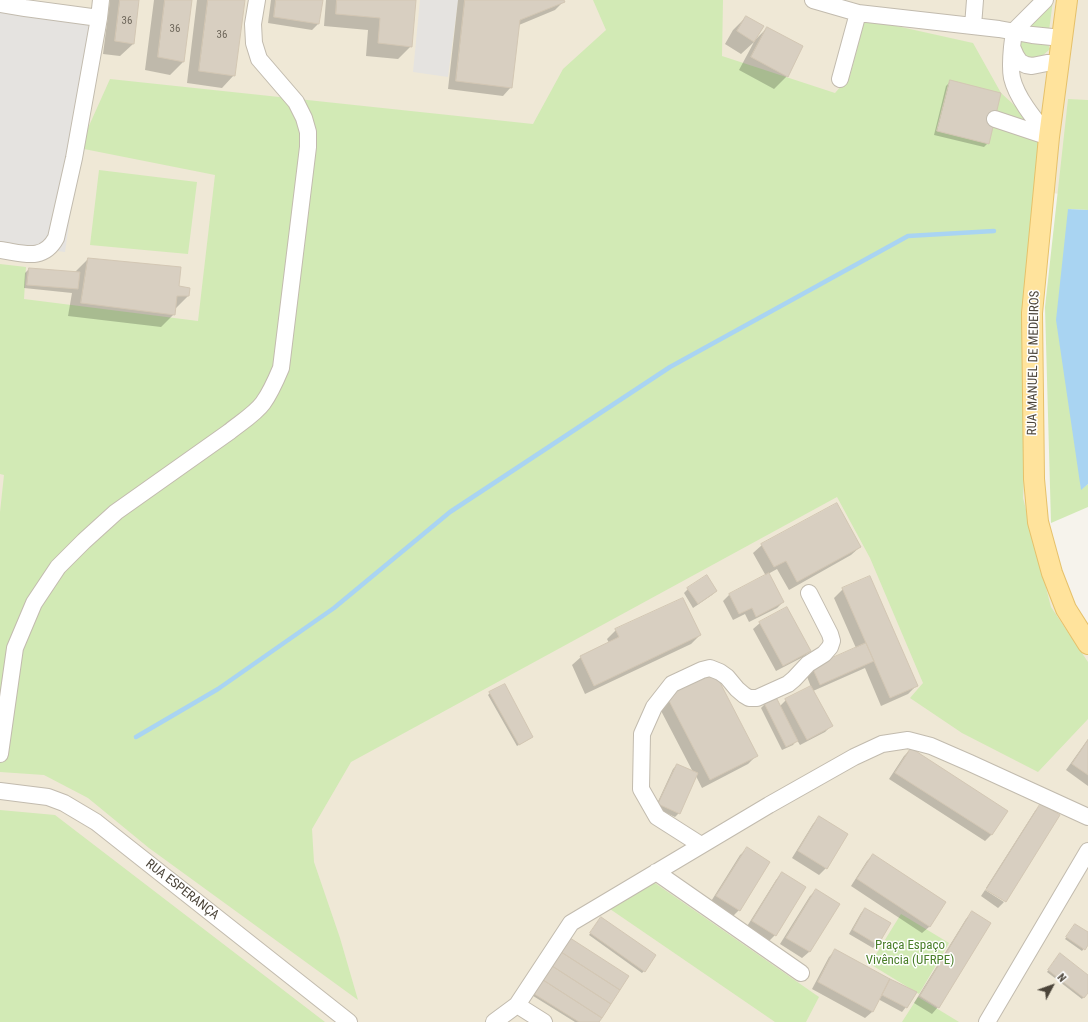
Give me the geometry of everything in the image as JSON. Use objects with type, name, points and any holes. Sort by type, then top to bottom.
[{"type":"main road","name":"RUA MANUEL DE MEDEIROS","points":[[1067,0],[1049,137],[1032,313],[1034,479],[1038,522],[1052,573],[1066,609],[1088,644]]},
{"type":"lane","points":[[0,250],[39,254],[52,246],[56,238],[74,158],[101,0]]},
{"type":"lane","points":[[0,754],[15,648],[34,602],[58,567],[116,512],[229,432],[263,404],[273,387],[281,368],[308,147],[308,132],[304,118],[296,102],[259,59],[254,43],[253,24],[257,0]]},
{"type":"lane","points":[[813,0],[858,13],[973,26],[1013,39],[1037,35],[1062,38]]},
{"type":"lane","points":[[973,26],[975,0]]},
{"type":"lane","points":[[1045,0],[1013,39],[1011,64],[1012,79],[1019,94],[1032,115],[1049,137]]},
{"type":"lane","points":[[0,4],[26,4],[99,18]]},
{"type":"lane","points":[[840,79],[858,13]]},
{"type":"lane","points":[[1013,39],[1016,56],[1020,62],[1032,66],[1048,63],[1059,63]]},
{"type":"lane","points":[[995,119],[1049,137]]},
{"type":"lane","points":[[701,845],[657,817],[641,789],[642,734],[654,707],[672,684],[702,670],[710,668],[720,672],[727,677],[737,689],[750,698],[757,698],[788,684],[808,664],[824,654],[830,647],[832,641],[830,634],[809,593]]},
{"type":"lane","points":[[494,1022],[517,1005],[571,923],[769,805],[854,757],[882,744],[908,740],[931,746],[1088,817]]},
{"type":"lane","name":"RUA ESPERANÇA","points":[[0,791],[48,797],[64,802],[96,822],[349,1022]]},
{"type":"lane","points":[[987,1022],[1088,851]]},
{"type":"lane","points":[[656,872],[801,973]]},
{"type":"lane","points":[[517,1005],[544,1022]]},
{"type":"shaded area","points":[[0,0],[1088,0],[1088,198],[1045,192],[1034,479],[1057,608],[1088,655],[1088,1022],[0,1022]]},
{"type":"shaded area","points":[[420,0],[458,0],[448,77],[413,72]]},
{"type":"shaded area","points":[[0,7],[98,18],[65,252],[0,244]]},
{"type":"green space","points":[[593,0],[723,0],[722,56],[835,93],[850,76],[865,19],[973,43],[1001,93],[1049,137],[1032,313],[1023,498],[1051,607],[1088,662],[1088,719],[1038,772],[962,733],[910,698],[923,683],[870,558],[837,497],[351,762],[312,829],[314,862],[340,938],[358,1000],[149,848],[88,798],[44,775],[0,772],[0,512],[4,475],[0,474],[0,264],[26,267],[24,299],[198,321],[215,175],[79,148],[110,79],[533,124],[563,69],[606,30]]},
{"type":"green space","points":[[1050,0],[1053,0],[1049,31],[1029,27]]},
{"type":"green space","points":[[1025,40],[1047,42],[1050,49],[1041,57],[1027,59],[1018,52],[1018,43]]},
{"type":"green space","points":[[1068,99],[1088,100],[1088,210],[1068,209],[1081,489],[1088,484],[1088,507],[1051,523],[1045,307]]},
{"type":"green space","points":[[99,170],[197,182],[188,254],[90,245]]},
{"type":"green space","points":[[0,810],[55,815],[325,1022],[0,1022]]},
{"type":"green space","points":[[652,881],[819,997],[806,1022],[775,1022],[610,909]]},
{"type":"green space","name":"Praça Espaço Vivência (UFRPE)","points":[[901,914],[949,943],[919,994],[870,964]]},
{"type":"green space","points":[[918,997],[959,1022],[902,1022]]},
{"type":"water","points":[[1068,209],[1088,210],[1088,484],[1081,490],[1056,320]]},
{"type":"building","points":[[120,0],[139,0],[134,44],[115,41]]},
{"type":"building","points":[[165,0],[192,0],[184,62],[158,57]]},
{"type":"building","points":[[208,0],[245,0],[235,76],[199,71]]},
{"type":"building","points":[[276,0],[323,0],[319,24],[274,17]]},
{"type":"building","points":[[337,0],[416,0],[412,47],[378,43],[380,18],[336,14]]},
{"type":"building","points":[[465,0],[564,0],[565,2],[520,20],[512,88],[456,81]]},
{"type":"building","points":[[746,16],[764,26],[754,42],[737,31]]},
{"type":"building","points":[[767,27],[803,46],[788,77],[751,57]]},
{"type":"building","points":[[950,80],[1001,93],[989,144],[937,131]]},
{"type":"building","points":[[88,258],[181,267],[179,286],[190,288],[189,296],[177,296],[175,315],[81,303]]},
{"type":"building","points":[[29,268],[80,272],[78,289],[27,285]]},
{"type":"building","points":[[837,503],[861,547],[797,582],[786,561],[774,567],[761,544]]},
{"type":"building","points":[[769,573],[784,602],[756,617],[752,608],[739,614],[729,594]]},
{"type":"building","points":[[707,575],[717,591],[698,604],[687,588]]},
{"type":"building","points":[[870,576],[918,686],[890,698],[842,588]]},
{"type":"building","points":[[683,598],[701,635],[594,686],[580,656],[619,637],[615,629]]},
{"type":"building","points":[[787,607],[811,651],[783,666],[759,622]]},
{"type":"building","points":[[866,643],[874,661],[820,685],[812,667]]},
{"type":"building","points":[[714,671],[758,756],[710,780],[666,695]]},
{"type":"building","points":[[505,684],[533,737],[519,745],[489,692]]},
{"type":"building","points":[[811,686],[833,726],[807,740],[785,699]]},
{"type":"building","points":[[776,697],[798,741],[786,747],[764,703]]},
{"type":"building","points":[[1088,740],[1088,775],[1072,764]]},
{"type":"building","points":[[911,748],[1008,811],[992,835],[895,773]]},
{"type":"building","points":[[677,764],[698,773],[680,814],[658,804]]},
{"type":"building","points":[[1041,803],[1060,815],[1006,902],[986,890]]},
{"type":"building","points":[[819,816],[848,834],[827,869],[798,851]]},
{"type":"building","points":[[747,847],[770,862],[740,911],[716,896]]},
{"type":"building","points":[[873,854],[946,902],[930,927],[857,879]]},
{"type":"building","points":[[782,872],[806,887],[776,936],[752,921]]},
{"type":"building","points":[[816,889],[840,904],[810,952],[786,938]]},
{"type":"building","points":[[865,908],[891,923],[878,945],[853,930]]},
{"type":"building","points":[[972,911],[991,923],[939,1008],[920,996]]},
{"type":"building","points":[[601,917],[656,955],[645,972],[590,933]]},
{"type":"building","points":[[1075,924],[1088,932],[1088,945],[1085,950],[1066,937]]},
{"type":"building","points":[[567,936],[629,976],[620,990],[558,950]]},
{"type":"building","points":[[835,949],[890,979],[873,1012],[818,982]]},
{"type":"building","points":[[558,950],[620,990],[611,1004],[549,964]]},
{"type":"building","points":[[1060,953],[1088,975],[1088,993],[1084,998],[1048,970]]},
{"type":"building","points":[[549,964],[611,1004],[602,1018],[540,978]]},
{"type":"building","points":[[540,978],[602,1018],[599,1022],[579,1022],[531,992]]},
{"type":"building","points":[[890,979],[917,992],[907,1008],[882,995]]},
{"type":"waterway","points":[[136,737],[218,689],[334,608],[450,512],[670,367],[908,236],[994,231]]}]
